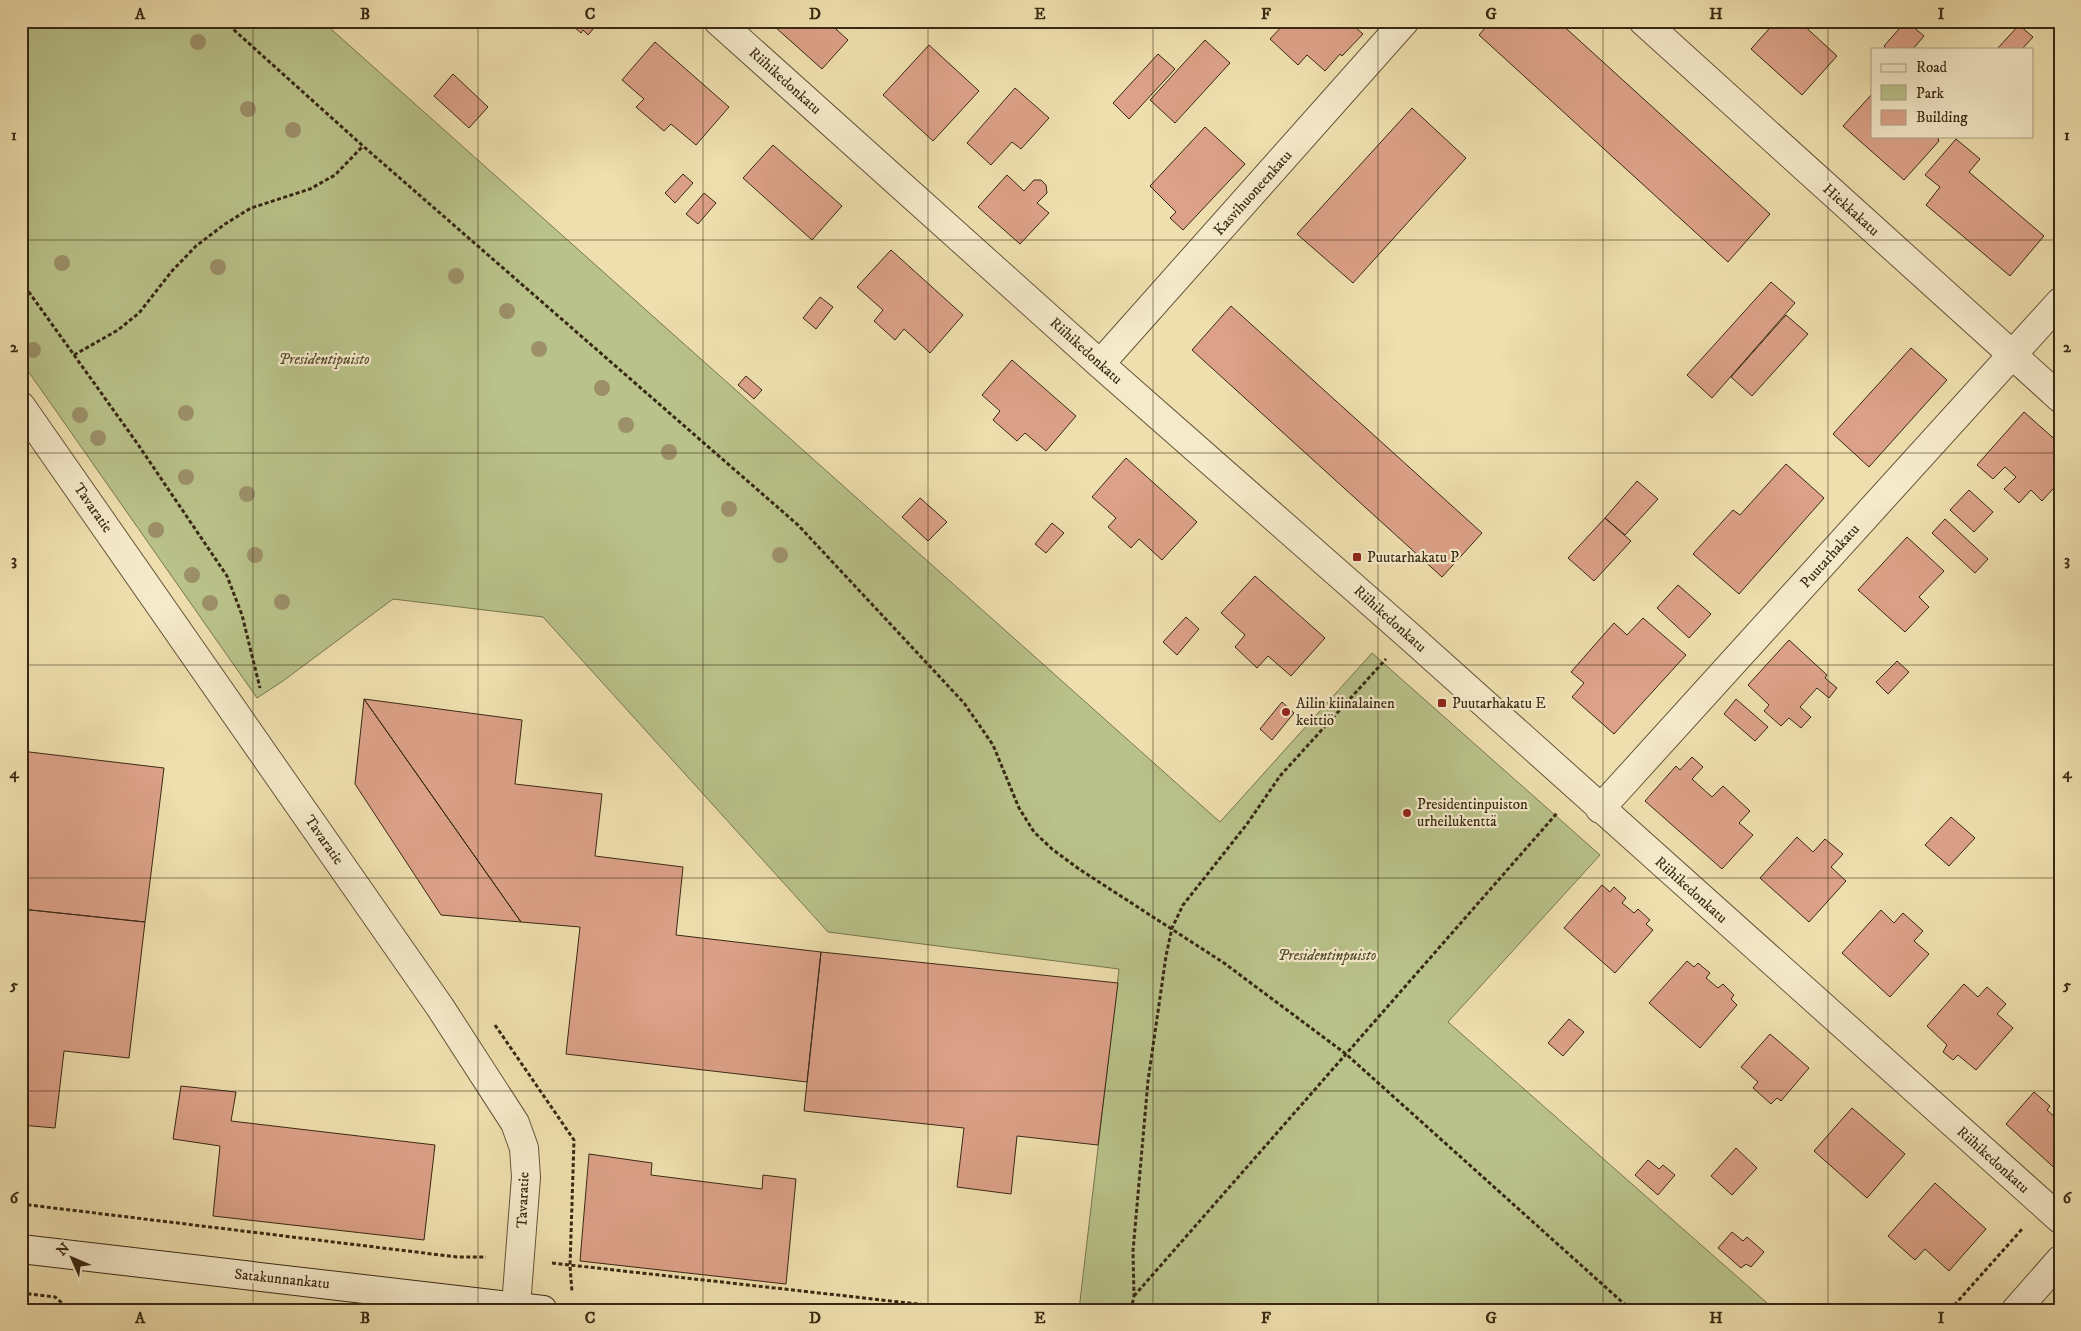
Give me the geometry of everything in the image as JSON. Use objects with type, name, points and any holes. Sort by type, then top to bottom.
[{"type":"street","name":"Riihikedonkatu","points":[[718,21],[1100,364],[1408,635],[2052,1212]]},
{"type":"street","name":"Kasvihuoneenkatu","points":[[1100,364],[1405,21]]},
{"type":"street","name":"Hiekkakatu","points":[[1643,21],[2060,398]]},
{"type":"street","name":"Puutarhakatu","points":[[1600,809],[2060,302]]},
{"type":"street","name":"Tavaratie","points":[[21,406],[440,1007],[515,1123],[524,1148],[526,1177],[516,1308]]},
{"type":"street","name":"Satakunnankatu","points":[[21,1249],[543,1310]]},
{"type":"street","points":[[2016,1310],[2060,1260]]},
{"type":"path","points":[[224,21],[363,146],[798,525],[964,703],[993,745],[1018,808],[1034,832],[1052,849],[1079,869],[1224,962],[1346,1054],[1631,1310]]},
{"type":"path","points":[[73,356],[118,330],[139,313],[196,246],[225,224],[252,208],[310,189],[335,175],[363,146]]},
{"type":"path","points":[[21,281],[73,356],[137,442],[227,576],[242,615],[259,686],[265,694]]},
{"type":"path","points":[[1131,1310],[1134,1296],[1133,1250],[1148,1081],[1166,956],[1172,928],[1183,905],[1248,824],[1280,776],[1408,635]]},
{"type":"path","points":[[1134,1296],[1578,789]]},
{"type":"path","points":[[490,1018],[574,1140],[570,1266],[573,1301]]},
{"type":"path","points":[[1950,1310],[2052,1212]]},
{"type":"path","points":[[21,1293],[55,1297],[70,1310]]},
{"type":"green space","name":"Presidentipuisto","points":[[21,21],[322,21],[1220,822],[1372,653],[1600,855],[1448,1022],[1775,1310],[1079,1310],[1119,969],[828,932],[543,617],[393,599],[283,681],[257,698],[21,361]]},
{"type":"building","points":[[567,21],[599,22],[588,35],[583,30],[581,33]]},
{"type":"building","points":[[779,21],[827,21],[848,40],[822,69],[775,27]]},
{"type":"building","points":[[1287,21],[1348,21],[1363,34],[1342,56],[1340,54],[1325,71],[1307,55],[1298,65],[1270,39]]},
{"type":"building","points":[[1491,21],[1558,21],[1770,214],[1728,262],[1479,35]]},
{"type":"building","points":[[1776,21],[1799,21],[1837,56],[1802,95],[1751,49]]},
{"type":"building","points":[[1906,21],[1924,36],[1914,48],[1886,48],[1884,46]]},
{"type":"building","points":[[2019,25],[2033,37],[2023,48],[1998,48]]},
{"type":"building","points":[[1205,40],[1230,63],[1175,123],[1150,100]]},
{"type":"building","points":[[655,42],[729,107],[696,145],[671,124],[664,131],[636,107],[644,99],[622,80]]},
{"type":"building","points":[[929,45],[979,91],[933,141],[883,95]]},
{"type":"building","points":[[1158,54],[1175,69],[1129,119],[1113,103]]},
{"type":"building","points":[[453,74],[488,107],[469,128],[434,96]]},
{"type":"building","points":[[1015,88],[1049,118],[1021,149],[1012,142],[991,165],[967,143]]},
{"type":"building","points":[[1871,95],[1871,138],[1939,138],[1939,141],[1904,180],[1843,126]]},
{"type":"building","points":[[1412,108],[1466,158],[1353,283],[1297,234]]},
{"type":"building","points":[[1205,127],[1245,164],[1183,230],[1170,218],[1176,212],[1150,186]]},
{"type":"building","points":[[1956,139],[1980,159],[1969,172],[2044,236],[2010,276],[1926,205],[1940,187],[1925,175]]},
{"type":"building","points":[[773,145],[842,206],[812,240],[743,178]]},
{"type":"building","points":[[683,174],[693,183],[675,203],[665,193]]},
{"type":"building","points":[[1007,175],[1024,191],[1034,180],[1041,180],[1046,185],[1047,193],[1037,203],[1049,213],[1020,244],[978,207]]},
{"type":"building","points":[[704,193],[716,203],[698,224],[686,214]]},
{"type":"building","points":[[891,250],[963,315],[930,353],[904,329],[895,340],[874,321],[883,310],[857,287]]},
{"type":"building","points":[[1771,282],[1795,303],[1712,398],[1687,375]]},
{"type":"building","points":[[820,297],[833,307],[816,329],[803,318]]},
{"type":"building","points":[[1231,306],[1482,533],[1442,577],[1192,350]]},
{"type":"building","points":[[1786,315],[1808,334],[1752,396],[1731,377]]},
{"type":"building","points":[[1911,348],[1947,380],[1869,467],[1833,434]]},
{"type":"building","points":[[1012,360],[1076,416],[1046,451],[1025,433],[1017,441],[993,420],[1000,411],[982,395]]},
{"type":"building","points":[[746,376],[762,390],[754,399],[738,385]]},
{"type":"building","points":[[2024,412],[2060,444],[2060,481],[2042,501],[2031,490],[2019,503],[2004,489],[2016,477],[2005,467],[1993,479],[1977,465]]},
{"type":"building","points":[[1126,458],[1197,522],[1162,560],[1139,539],[1131,548],[1108,527],[1116,518],[1092,497]]},
{"type":"building","points":[[1786,464],[1824,498],[1739,594],[1693,554],[1733,510],[1740,515]]},
{"type":"building","points":[[1637,481],[1658,499],[1625,535],[1605,518]]},
{"type":"building","points":[[1969,490],[1993,512],[1974,532],[1950,510]]},
{"type":"building","points":[[920,498],[947,522],[928,541],[902,517]]},
{"type":"building","points":[[1605,518],[1631,541],[1594,581],[1568,558]]},
{"type":"building","points":[[1945,519],[1988,559],[1975,573],[1932,533]]},
{"type":"building","points":[[1052,523],[1064,533],[1046,553],[1035,544]]},
{"type":"building","points":[[1907,537],[1944,571],[1919,597],[1929,607],[1905,632],[1858,590]]},
{"type":"building","points":[[1255,576],[1325,638],[1291,676],[1268,656],[1257,668],[1235,647],[1245,635],[1221,613]]},
{"type":"building","points":[[1678,585],[1711,614],[1689,638],[1657,608]]},
{"type":"building","points":[[1186,617],[1199,629],[1177,655],[1163,642]]},
{"type":"building","points":[[1643,618],[1686,655],[1614,734],[1572,697],[1584,683],[1571,672],[1614,623],[1627,635]]},
{"type":"building","points":[[1789,640],[1827,675],[1825,678],[1837,688],[1829,698],[1817,688],[1800,707],[1811,717],[1801,728],[1789,718],[1781,726],[1764,711],[1769,705],[1748,685]]},
{"type":"building","points":[[1897,661],[1909,672],[1888,694],[1876,682]]},
{"type":"building","points":[[364,699],[522,720],[515,784],[602,794],[595,856],[683,867],[676,935],[821,952],[807,1082],[566,1054],[580,927],[521,922]]},
{"type":"building","points":[[364,699],[521,922],[441,915],[355,784]]},
{"type":"building","points":[[1736,699],[1768,727],[1755,741],[1724,714]]},
{"type":"building","points":[[1282,702],[1294,713],[1272,740],[1260,729]]},
{"type":"building","points":[[21,751],[164,768],[145,922],[21,909]]},
{"type":"building","points":[[1692,757],[1703,767],[1692,779],[1712,797],[1723,786],[1750,811],[1739,823],[1753,835],[1722,869],[1645,801],[1676,766],[1680,770]]},
{"type":"building","points":[[1951,817],[1975,838],[1949,866],[1925,845]]},
{"type":"building","points":[[1797,837],[1813,852],[1825,839],[1843,854],[1831,867],[1846,881],[1809,922],[1760,878]]},
{"type":"building","points":[[1602,885],[1610,892],[1614,887],[1626,898],[1622,903],[1634,913],[1638,909],[1650,920],[1646,924],[1653,930],[1615,973],[1564,928]]},
{"type":"building","points":[[21,909],[145,922],[129,1058],[64,1051],[55,1128],[21,1125]]},
{"type":"building","points":[[1881,910],[1894,923],[1903,913],[1923,931],[1914,941],[1929,954],[1890,997],[1842,953]]},
{"type":"building","points":[[821,952],[1118,983],[1098,1145],[1017,1136],[1011,1194],[957,1187],[964,1128],[804,1111]]},
{"type":"building","points":[[1687,961],[1694,967],[1698,963],[1710,973],[1706,978],[1718,988],[1723,984],[1734,995],[1731,999],[1737,1005],[1700,1048],[1649,1003]]},
{"type":"building","points":[[1964,984],[1978,997],[1987,987],[2006,1004],[1997,1014],[2013,1028],[1976,1070],[1958,1055],[1953,1060],[1943,1052],[1947,1045],[1927,1026]]},
{"type":"building","points":[[1569,1019],[1584,1032],[1563,1056],[1548,1043]]},
{"type":"building","points":[[1770,1034],[1809,1068],[1781,1101],[1777,1098],[1771,1104],[1753,1088],[1758,1082],[1741,1067]]},
{"type":"building","points":[[181,1086],[236,1092],[231,1121],[435,1145],[424,1240],[213,1216],[220,1146],[173,1139]]},
{"type":"building","points":[[2034,1092],[2050,1106],[2047,1110],[2060,1122],[2060,1173],[2006,1124]]},
{"type":"building","points":[[1852,1108],[1905,1154],[1867,1198],[1814,1151]]},
{"type":"building","points":[[1736,1148],[1757,1168],[1732,1195],[1711,1176]]},
{"type":"building","points":[[589,1154],[652,1163],[651,1175],[762,1189],[763,1175],[796,1179],[786,1284],[580,1261]]},
{"type":"building","points":[[1648,1160],[1659,1169],[1663,1165],[1675,1175],[1658,1195],[1635,1175]]},
{"type":"building","points":[[1935,1183],[1986,1229],[1949,1271],[1925,1249],[1915,1260],[1888,1236]]},
{"type":"building","points":[[1732,1232],[1743,1241],[1747,1237],[1764,1252],[1751,1267],[1746,1264],[1741,1268],[1718,1248]]},
{"type":"place","name":"Puutarhakatu P","points":[[1357,557]]},
{"type":"place","name":"Puutarhakatu E","points":[[1442,703]]},
{"type":"place","name":"Ailin kiinalainen keittiö","points":[[1286,712]]},
{"type":"place","name":"Presidentinpuiston urheilukenttä","points":[[1407,813]]},
{"type":"park label","name":"Presidentinpuisto","points":[[1327,955]]}]
